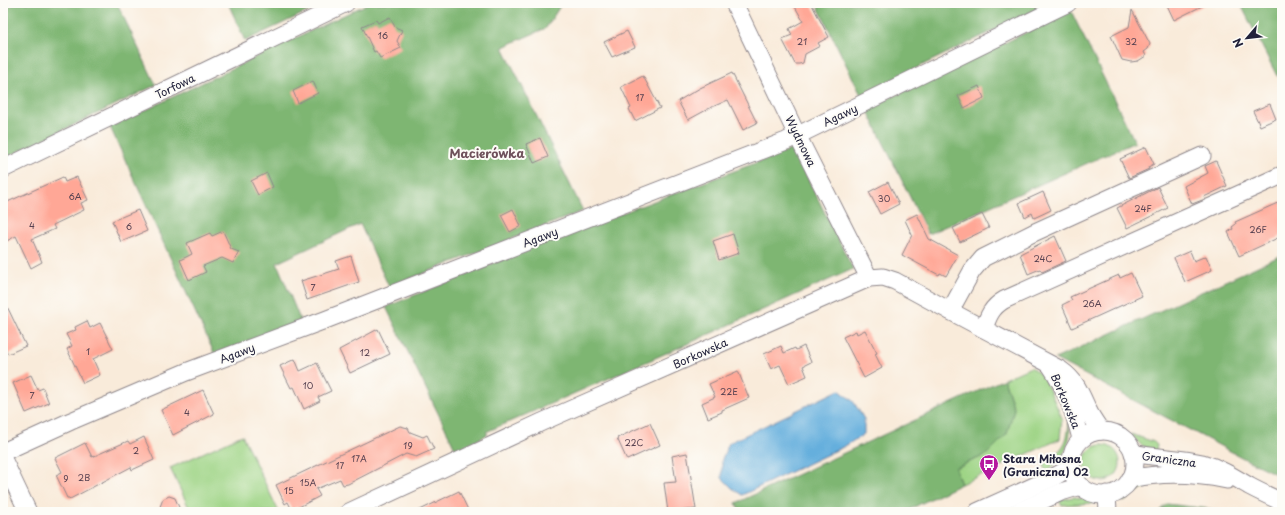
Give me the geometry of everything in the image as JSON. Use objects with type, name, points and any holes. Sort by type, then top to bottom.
[{"type":"street","name":"Torfowa","points":[[3,169],[346,3]]},
{"type":"street","name":"Wydmowa","points":[[734,3],[869,278]]},
{"type":"street","name":"Agawy","points":[[3,452],[186,372],[325,320],[786,141],[1068,3]]},
{"type":"street","points":[[950,311],[972,271],[983,258],[1033,233],[1202,156]]},
{"type":"street","points":[[984,329],[988,316],[995,307],[1004,300],[1282,175]]},
{"type":"street","name":"Borkowska","points":[[349,512],[550,419],[869,278],[889,278],[1048,364],[1064,371],[1076,383],[1092,417],[1101,431]]},
{"type":"street","name":"Borkowska","points":[[1048,364],[1058,379],[1074,413],[1081,439]]},
{"type":"street","points":[[1101,431],[1111,432],[1121,436],[1133,453],[1134,464],[1130,479],[1118,490],[1107,494],[1096,494],[1081,486],[1074,477],[1071,466],[1073,452],[1081,439],[1090,433],[1101,431]]},
{"type":"street","name":"Graniczna","points":[[1133,453],[1150,457],[1203,463],[1229,473],[1249,486],[1282,502]]},
{"type":"street","points":[[3,459],[28,512]]},
{"type":"street","points":[[977,512],[1051,479],[1071,466]]},
{"type":"street","name":"Graniczna","points":[[1130,479],[1160,474],[1182,474],[1220,479],[1249,486]]},
{"type":"street","points":[[1017,512],[1061,492],[1081,486]]},
{"type":"street","points":[[1107,494],[1108,512]]},
{"type":"green space","points":[[17,3],[117,3],[156,85],[3,159],[3,9]]},
{"type":"green space","points":[[228,3],[326,3],[245,41]]},
{"type":"green space","points":[[369,3],[562,3],[546,28],[503,47],[583,211],[389,287],[360,224],[277,263],[301,322],[215,355],[110,127]]},
{"type":"green space","points":[[816,3],[1050,3],[861,95]]},
{"type":"green space","points":[[1240,3],[1282,3],[1282,75],[1277,76]]},
{"type":"green space","points":[[1071,11],[1135,142],[928,234],[867,109]]},
{"type":"green space","points":[[793,149],[853,269],[694,341],[486,432],[488,434],[457,452],[386,307],[523,250]]},
{"type":"green space","points":[[1282,255],[1282,477],[1055,359]]},
{"type":"green space","points":[[1031,367],[1043,376],[1062,418],[1060,439],[961,484],[954,468],[986,455],[1014,409],[1004,379]]},
{"type":"green space","points":[[1004,379],[1014,409],[1007,434],[986,455],[955,468],[961,484],[905,512],[740,512],[736,503]]},
{"type":"green space","points":[[1069,422],[1070,429],[1068,444],[1062,456],[1046,471],[1044,466],[1045,463],[1060,450],[1065,442]]},
{"type":"green space","points":[[1131,434],[1154,442],[1157,445],[1156,451],[1142,446]]},
{"type":"green space","points":[[242,435],[279,512],[191,512],[170,468]]},
{"type":"green space","points":[[1106,445],[1115,450],[1119,456],[1119,470],[1115,476],[1106,481],[1098,481],[1089,476],[1085,470],[1084,459],[1089,450],[1095,446]]},
{"type":"green space","points":[[1154,484],[1138,491],[1123,501],[1136,487]]},
{"type":"green space","points":[[1074,497],[1091,500],[1095,503],[1062,505],[1059,500]]},
{"type":"green space","points":[[1167,504],[1211,509],[1220,512],[1158,512]]},
{"type":"water","points":[[839,390],[853,401],[864,419],[864,434],[845,446],[742,495],[722,478],[722,459],[729,443]]},
{"type":"building","points":[[793,3],[811,3],[829,37],[818,43],[820,46],[805,54],[803,63],[799,64],[795,64],[782,39],[792,35],[789,29],[803,21]]},
{"type":"building","points":[[1166,3],[1208,3],[1174,20]]},
{"type":"building","points":[[1132,10],[1150,44],[1148,49],[1144,52],[1146,56],[1138,61],[1131,62],[1122,60],[1111,36],[1129,27]]},
{"type":"building","points":[[390,17],[395,27],[402,30],[397,41],[401,48],[380,58],[376,51],[374,52],[362,26],[376,20],[378,23]]},
{"type":"building","points":[[627,31],[635,47],[612,57],[604,42]]},
{"type":"building","points":[[732,73],[757,123],[743,130],[728,100],[688,120],[678,101],[700,88]]},
{"type":"building","points":[[643,76],[660,108],[635,121],[629,109],[631,108],[621,87]]},
{"type":"building","points":[[313,81],[318,93],[298,103],[293,91]]},
{"type":"building","points":[[979,86],[984,98],[964,108],[958,96]]},
{"type":"building","points":[[1270,104],[1276,119],[1260,126],[1253,111]]},
{"type":"building","points":[[540,138],[548,157],[534,163],[526,144]]},
{"type":"building","points":[[1146,147],[1154,164],[1148,167],[1149,169],[1129,178],[1120,159]]},
{"type":"building","points":[[1216,161],[1227,186],[1204,197],[1205,199],[1192,204],[1184,186],[1208,173],[1205,166]]},
{"type":"building","points":[[267,173],[273,187],[258,195],[251,181]]},
{"type":"building","points":[[63,177],[65,182],[77,177],[88,200],[81,203],[84,210],[53,225],[55,229],[32,239],[42,262],[31,268],[16,236],[3,243],[3,204]]},
{"type":"building","points":[[888,182],[899,204],[880,214],[869,192]]},
{"type":"building","points":[[1158,187],[1168,208],[1127,228],[1117,208]]},
{"type":"building","points":[[1043,192],[1051,210],[1034,218],[1032,213],[1025,217],[1019,203]]},
{"type":"building","points":[[1282,201],[1282,236],[1239,256],[1228,232],[1233,229],[1232,227],[1236,224],[1235,222]]},
{"type":"building","points":[[513,209],[521,226],[510,232],[501,215]]},
{"type":"building","points":[[138,210],[147,231],[121,242],[112,221]]},
{"type":"building","points":[[917,214],[929,239],[958,255],[946,276],[940,273],[939,275],[902,255],[912,235],[905,220]]},
{"type":"building","points":[[982,214],[989,228],[960,242],[953,228]]},
{"type":"building","points":[[223,231],[231,249],[239,252],[233,263],[222,258],[203,266],[206,272],[189,280],[180,260],[192,254],[187,243],[210,233],[212,236]]},
{"type":"building","points":[[733,234],[739,253],[719,260],[713,241]]},
{"type":"building","points":[[1055,236],[1066,261],[1042,272],[1040,269],[1028,274],[1020,254]]},
{"type":"building","points":[[1190,251],[1194,261],[1206,256],[1212,270],[1185,282],[1174,258]]},
{"type":"building","points":[[351,256],[359,282],[307,300],[301,281],[339,269],[336,261]]},
{"type":"building","points":[[1131,273],[1142,296],[1072,328],[1062,305],[1072,300],[1070,297],[1119,275],[1120,278]]},
{"type":"building","points":[[3,298],[26,346],[8,354],[3,343]]},
{"type":"building","points":[[87,321],[90,328],[100,323],[113,349],[93,359],[100,375],[83,383],[67,349],[72,346],[66,334],[76,330],[75,327]]},
{"type":"building","points":[[378,329],[390,354],[350,373],[339,350]]},
{"type":"building","points":[[865,330],[877,353],[875,354],[882,368],[864,378],[843,337],[856,331],[857,334]]},
{"type":"building","points":[[781,346],[784,353],[804,346],[811,362],[803,366],[807,376],[789,384],[780,365],[771,369],[764,354]]},
{"type":"building","points":[[295,359],[300,371],[317,363],[331,391],[318,397],[320,401],[304,409],[294,387],[291,388],[280,366]]},
{"type":"building","points":[[738,371],[749,398],[708,418],[702,403],[715,397],[709,384]]},
{"type":"building","points":[[31,375],[38,390],[43,388],[49,403],[26,413],[13,383]]},
{"type":"building","points":[[203,390],[214,414],[173,435],[161,410]]},
{"type":"building","points":[[650,423],[660,445],[627,460],[617,438]]},
{"type":"building","points":[[400,426],[408,428],[410,432],[423,437],[427,435],[434,449],[416,457],[406,454],[348,484],[343,485],[340,479],[316,489],[320,496],[292,510],[288,502],[285,504],[276,485]]},
{"type":"building","points":[[144,437],[154,460],[132,470],[131,467],[70,499],[67,498],[56,475],[62,472],[55,458],[85,443],[92,457],[128,441],[130,444]]},
{"type":"building","points":[[687,453],[696,509],[668,512],[664,483],[676,482],[672,456]]},
{"type":"building","points":[[459,491],[469,512],[416,512]]},
{"type":"building","points":[[169,496],[175,498],[181,512],[158,512],[163,499]]},
{"type":"place","name":"Stara Miłosna (Graniczna) 02","points":[[989,481]]},
{"type":"district","name":"Macierówka","points":[[487,153]]}]
